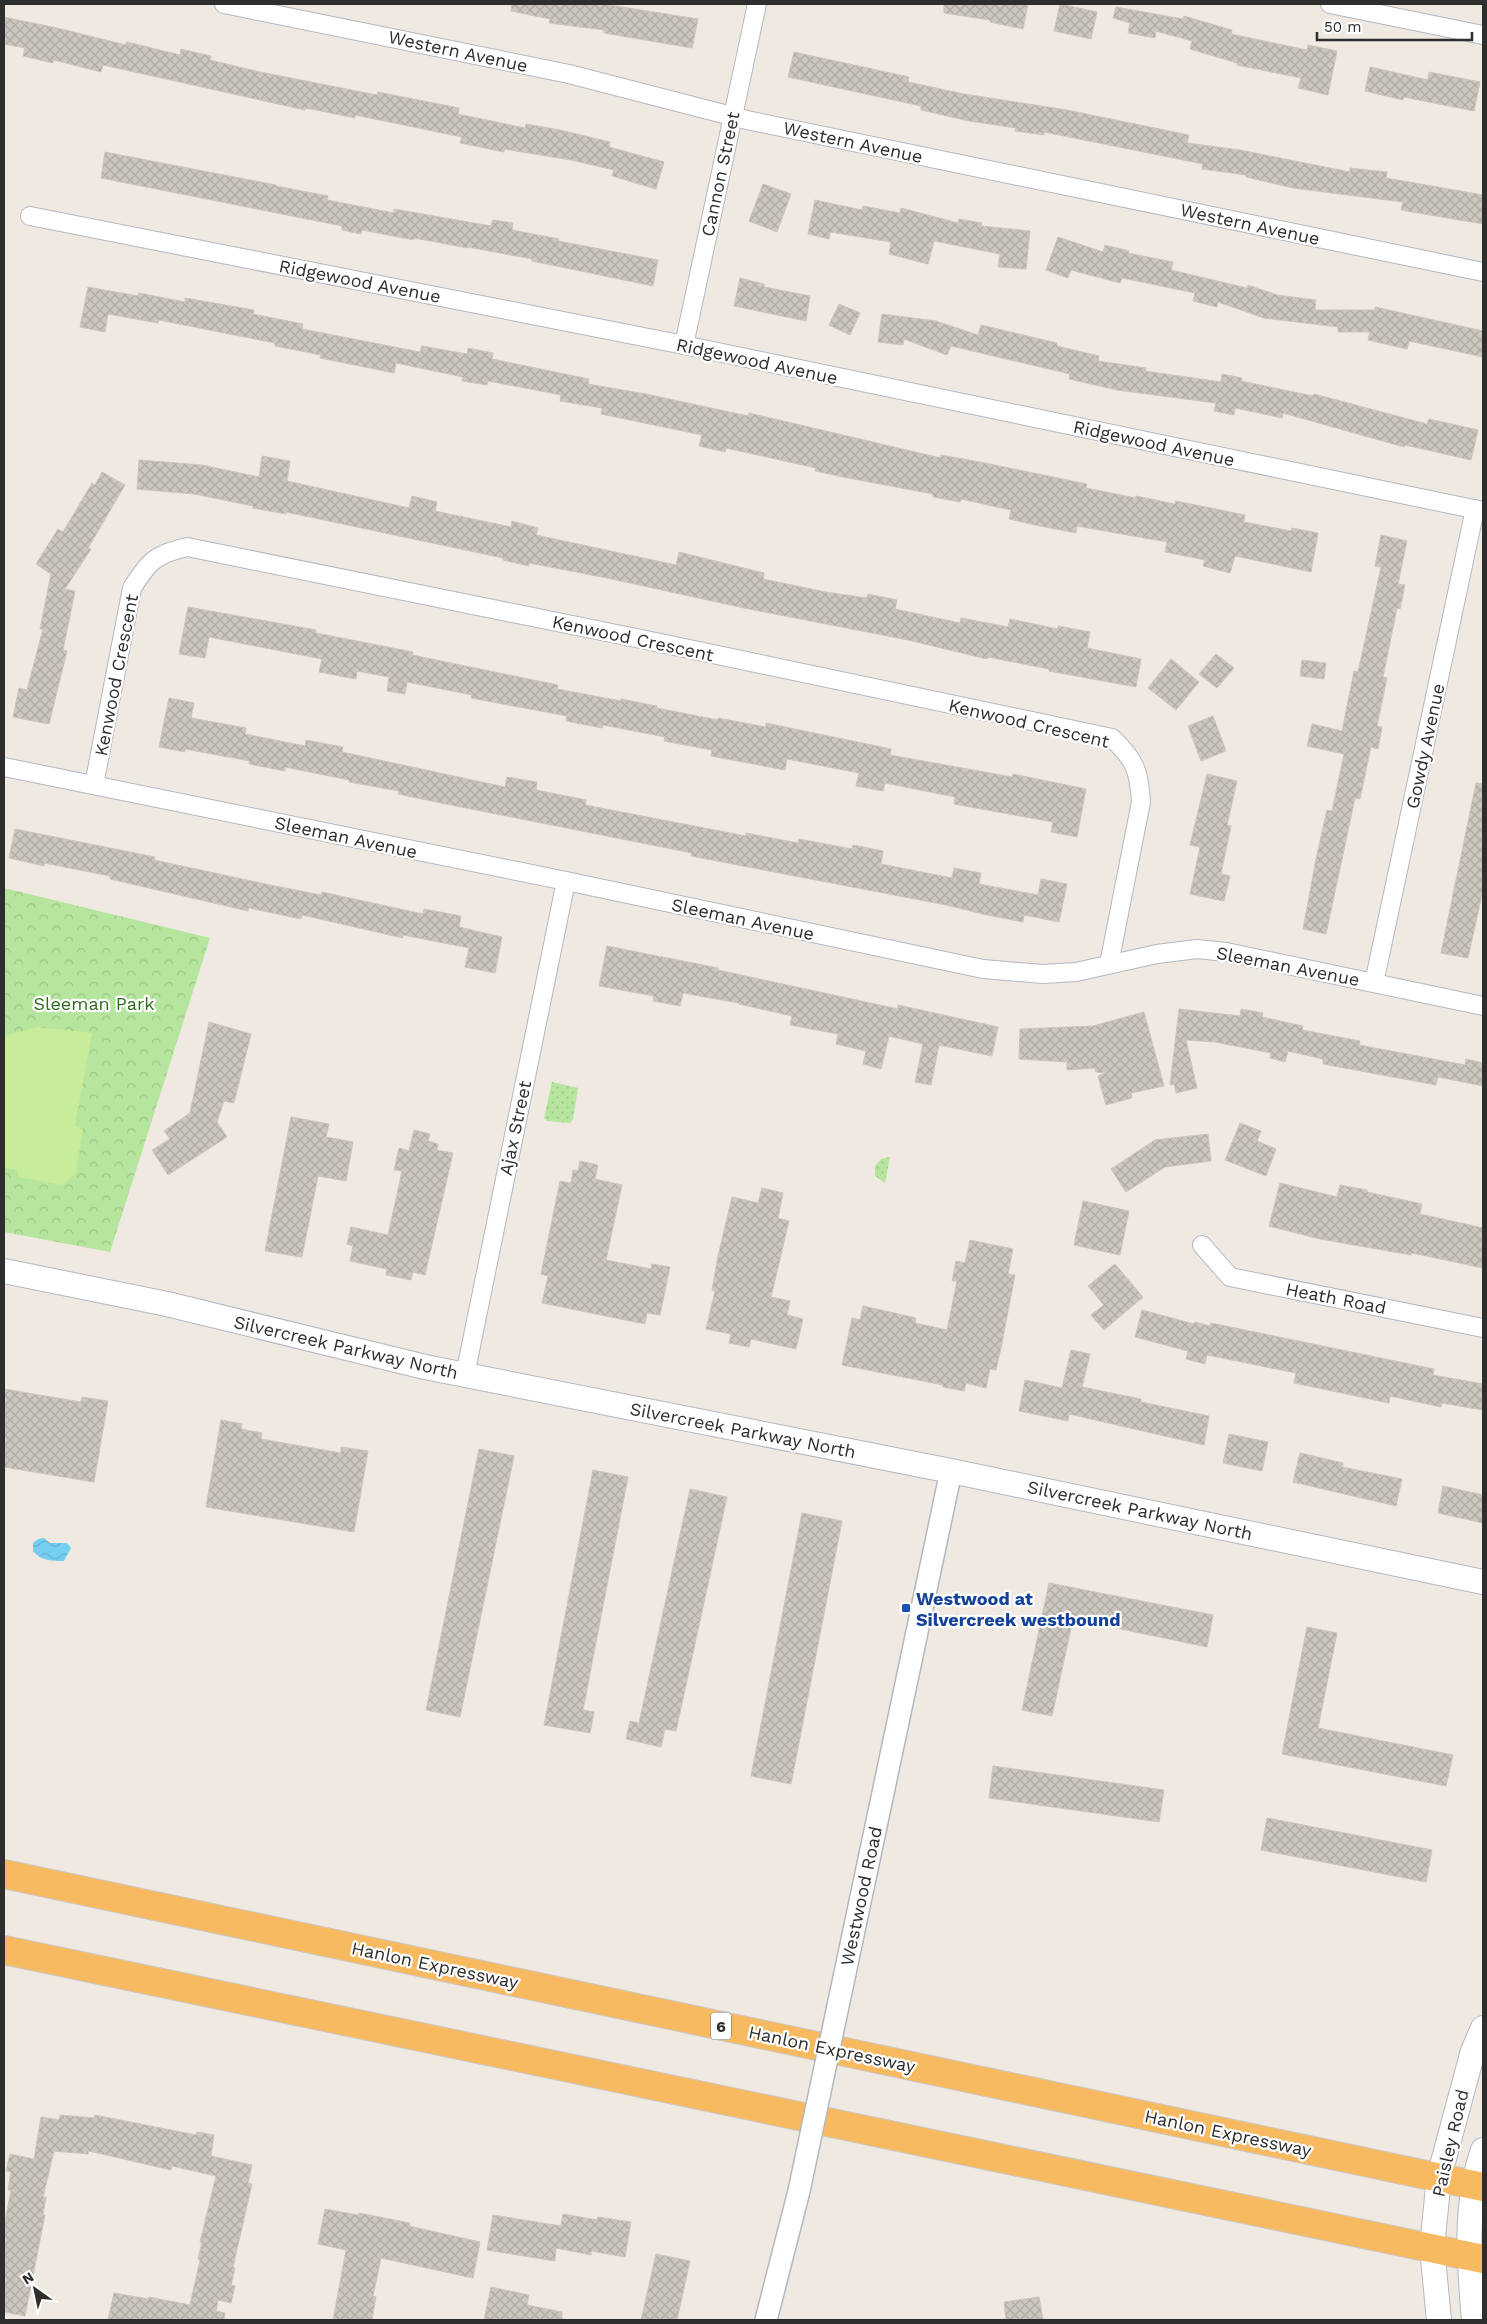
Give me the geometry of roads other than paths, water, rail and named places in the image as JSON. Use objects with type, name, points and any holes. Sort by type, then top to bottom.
[{"type":"highway","name":"Hanlon Expressway","points":[[4,1874],[1479,2186]]},
{"type":"highway","points":[[4,1950],[665,2090],[1476,2258]]},
{"type":"main road","name":"Silvercreek Parkway North","points":[[4,1270],[167,1304],[425,1367],[952,1471],[1483,1582]]},
{"type":"main road","name":"Paisley Road","points":[[1439,2320],[1432,2248],[1438,2177],[1473,2051],[1483,2028]]},
{"type":"main road","name":"Paisley Road","points":[[1474,2320],[1479,2186],[1483,2150]]},
{"type":"street","name":"Western Avenue","points":[[224,4],[569,74],[733,117],[1483,272]]},
{"type":"street","name":"Cannon Street","points":[[684,345],[757,4]]},
{"type":"street","points":[[1330,4],[1483,35]]},
{"type":"street","name":"Ridgewood Avenue","points":[[30,216],[684,345],[1479,510]]},
{"type":"street","name":"Gowdy Avenue","points":[[1374,983],[1479,510]]},
{"type":"street","name":"Kenwood Crescent","points":[[94,785],[132,588],[146,567],[165,552],[188,547],[656,642],[1112,738],[1130,755],[1140,779],[1141,802],[1110,964]]},
{"type":"street","name":"Sleeman Avenue","points":[[4,767],[983,969],[1035,975],[1076,972],[1157,954],[1197,949],[1226,952],[1483,1006]]},
{"type":"street","name":"Ajax Street","points":[[465,1374],[566,882]]},
{"type":"street","name":"Heath Road","points":[[1202,1245],[1230,1277],[1483,1328]]},
{"type":"street","name":"Westwood Road","points":[[766,2320],[799,2191],[952,1471]]},
{"type":"water","points":[[44,1538],[50,1543],[67,1543],[71,1548],[64,1561],[43,1559],[33,1551],[33,1543],[38,1539]]},
{"type":"place","name":"Westwood at Silvercreek westbound","points":[[906,1608]]},
{"type":"park label","name":"Sleeman Park","points":[[94,1003]]}]
